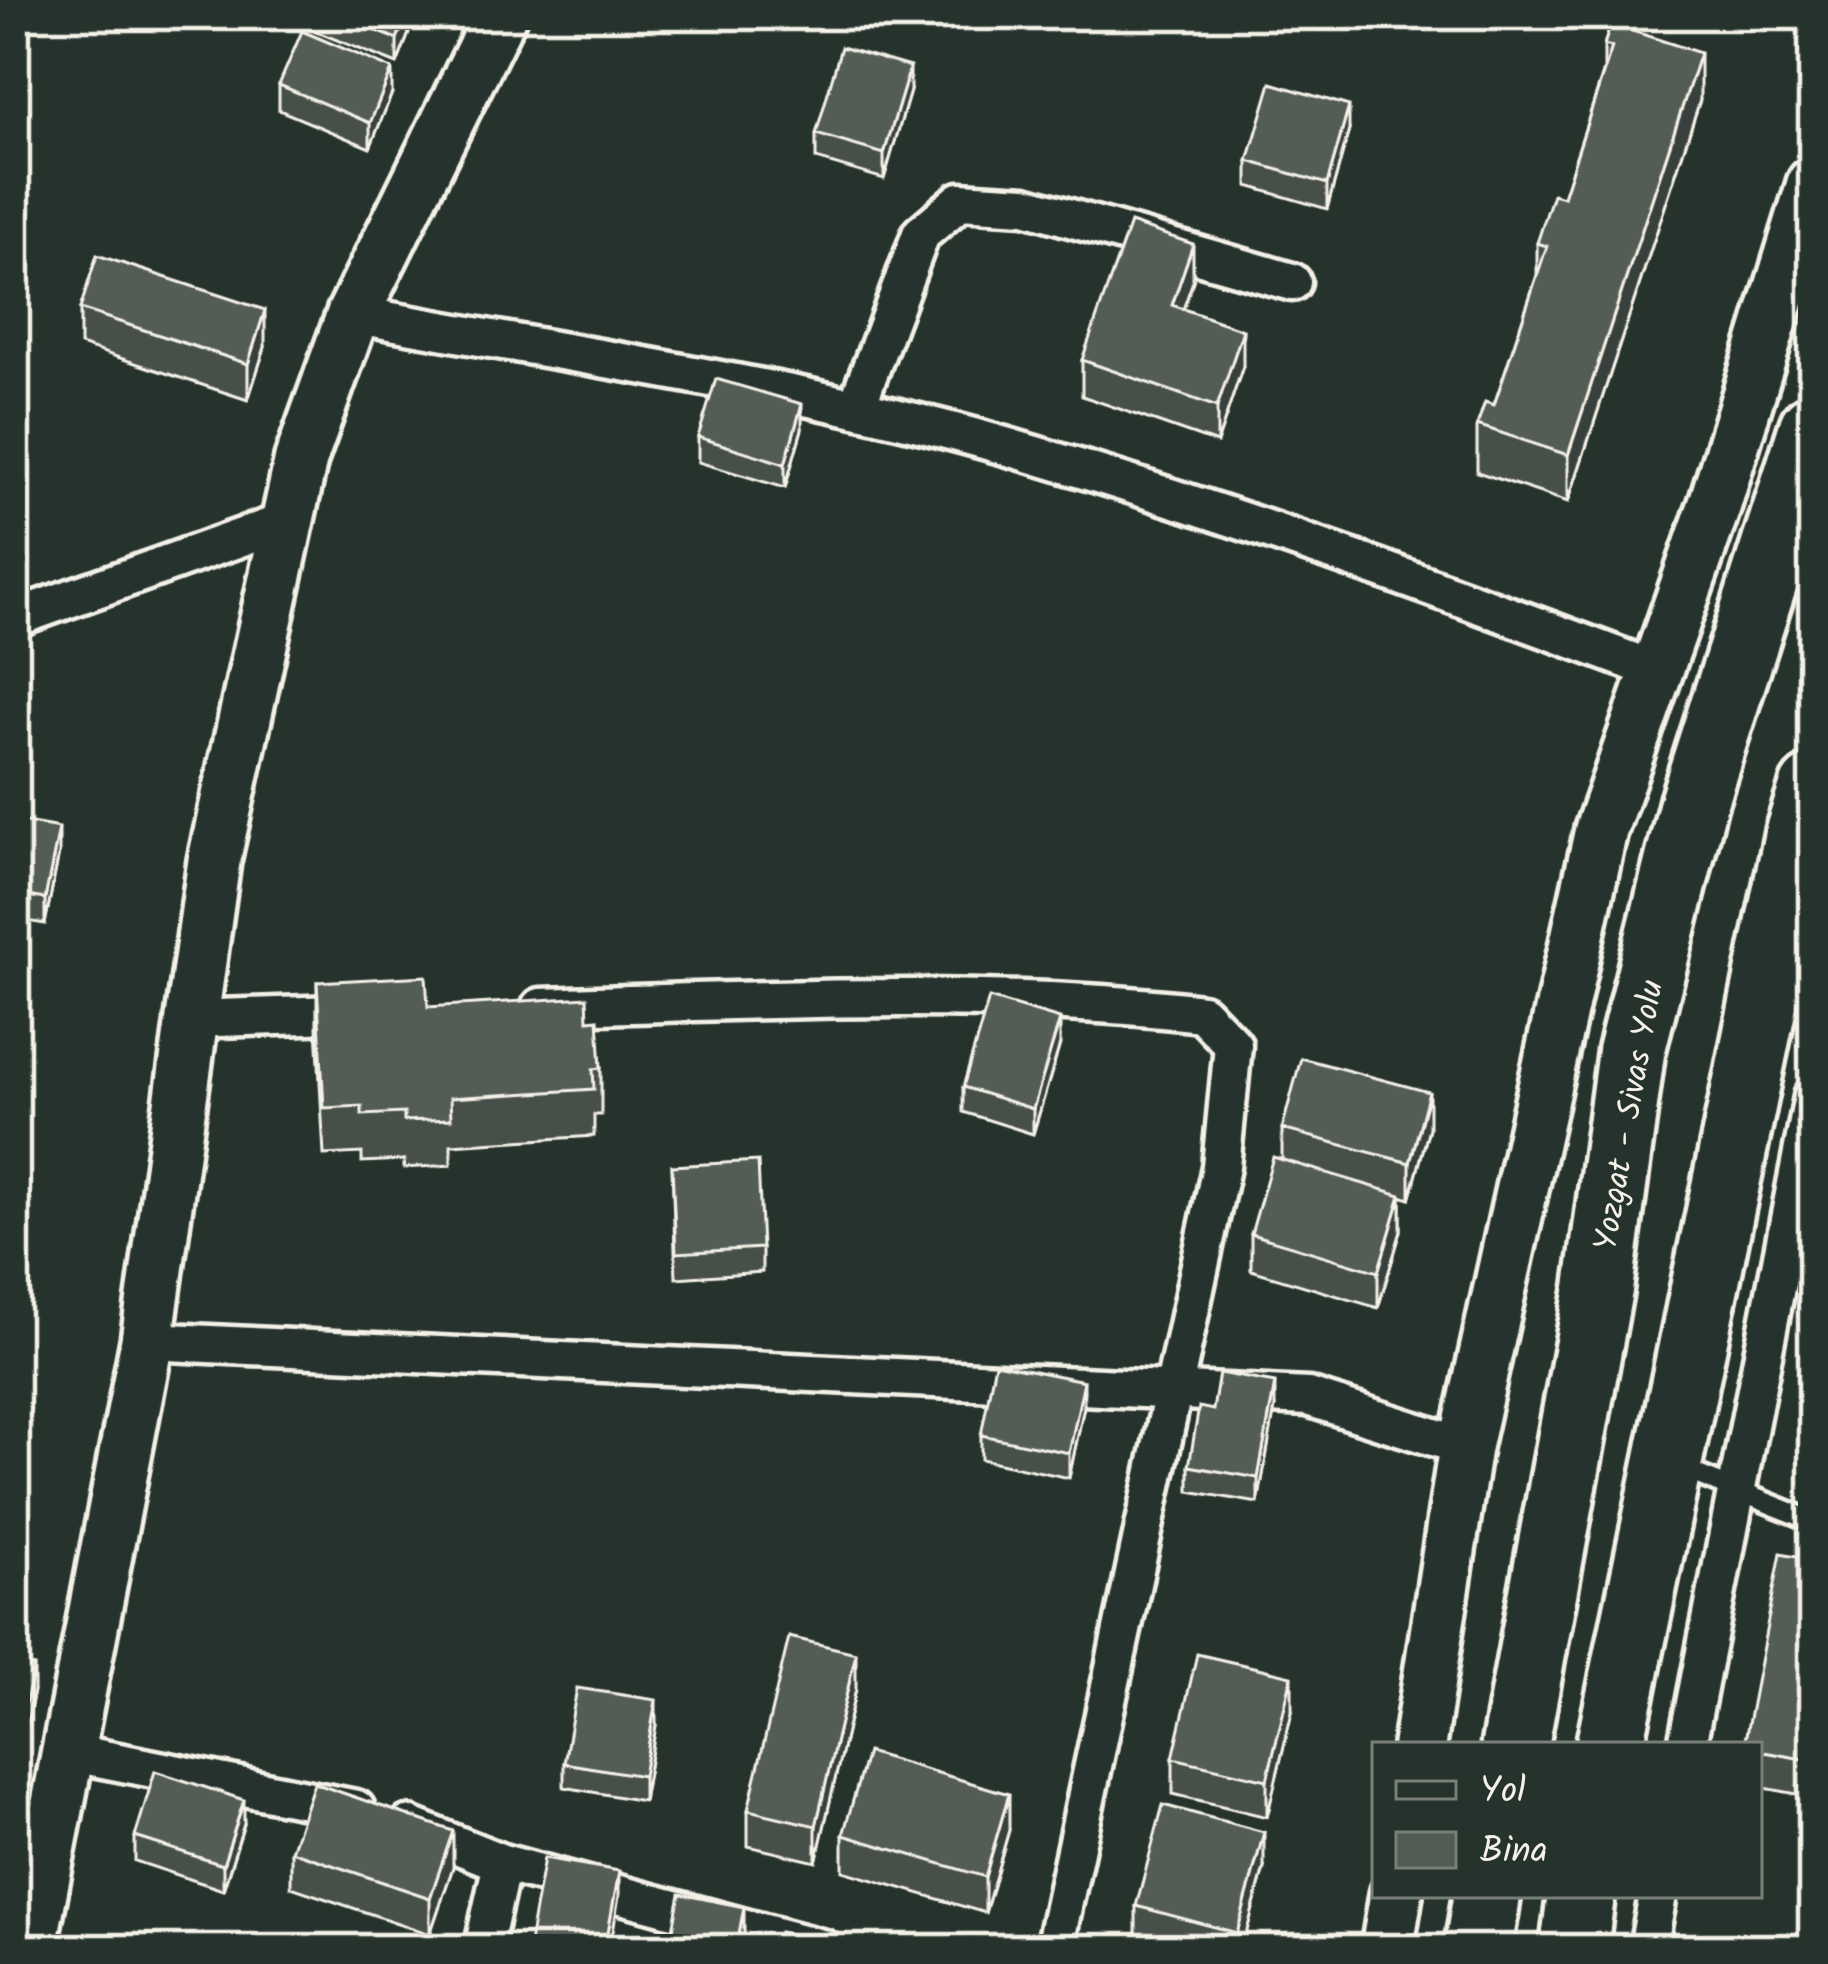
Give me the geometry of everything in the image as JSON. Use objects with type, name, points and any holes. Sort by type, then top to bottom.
[{"type":"highway","name":"Yozgat - Sivas Yolu","points":[[1516,1742],[1599,1289],[1631,1052],[1694,800],[1813,428]]},
{"type":"highway","points":[[1611,1742],[1798,835],[1813,789]]},
{"type":"highway","points":[[1478,1949],[1486,1898]]},
{"type":"highway","points":[[1574,1949],[1581,1898]]},
{"type":"main road","points":[[30,1949],[147,1341],[214,862],[301,459],[353,314],[500,15]]},
{"type":"main road","points":[[1419,1742],[1465,1447],[1601,830],[1660,672],[1813,184]]},
{"type":"main road","points":[[1387,1949],[1396,1898]]},
{"type":"street","points":[[856,409],[921,234],[960,201],[1024,206],[1292,282]]},
{"type":"street","points":[[353,314],[856,409],[1003,446],[1336,550],[1660,672]]},
{"type":"street","points":[[15,618],[287,521]]},
{"type":"street","points":[[496,1009],[898,995],[1105,1002],[1202,1013],[1233,1045],[1231,1096],[1177,1389],[1054,1949]]},
{"type":"street","points":[[189,1019],[402,1012]]},
{"type":"street","points":[[1688,1742],[1813,1096]]},
{"type":"street","points":[[147,1341],[1308,1397],[1465,1447]]},
{"type":"street","points":[[68,1752],[383,1815],[502,1863],[824,1949]]},
{"type":"street","points":[[483,1949],[502,1863]]},
{"type":"street","points":[[1648,1949],[1657,1898]]},
{"type":"lane","points":[[1669,1462],[1736,1494],[1813,1521]]},
{"type":"building","points":[[336,15],[406,15],[397,39]]},
{"type":"building","points":[[1611,24],[1700,53],[1568,455],[1477,425],[1485,402],[1494,405],[1547,246],[1537,243],[1553,194],[1563,197],[1612,47],[1604,45]]},
{"type":"building","points":[[302,31],[392,69],[370,123],[279,85]]},
{"type":"building","points":[[841,47],[910,67],[884,154],[816,134]]},
{"type":"building","points":[[1271,83],[1349,106],[1327,184],[1248,161]]},
{"type":"building","points":[[1130,223],[1193,244],[1172,305],[1243,330],[1217,407],[1082,360]]},
{"type":"building","points":[[97,255],[265,310],[248,364],[80,309]]},
{"type":"building","points":[[716,379],[802,404],[785,464],[698,437]]},
{"type":"building","points":[[15,820],[59,828],[45,899],[15,894]]},
{"type":"building","points":[[426,976],[428,1007],[587,997],[588,1020],[598,1019],[601,1068],[593,1069],[594,1089],[450,1098],[451,1119],[404,1121],[404,1113],[362,1115],[362,1106],[324,1108],[317,982]]},
{"type":"building","points":[[989,998],[1060,1019],[1033,1109],[963,1087]]},
{"type":"building","points":[[1301,1058],[1429,1092],[1410,1163],[1282,1129]]},
{"type":"building","points":[[1273,1157],[1401,1195],[1378,1272],[1251,1234]]},
{"type":"building","points":[[758,1161],[762,1248],[676,1253],[672,1166]]},
{"type":"building","points":[[995,1363],[1084,1381],[1069,1453],[981,1435]]},
{"type":"building","points":[[1219,1373],[1275,1383],[1258,1478],[1189,1466],[1199,1407],[1213,1410]]},
{"type":"building","points":[[1781,1553],[1813,1559],[1813,1761],[1762,1752],[1762,1742],[1745,1742]]},
{"type":"building","points":[[789,1637],[856,1653],[816,1826],[748,1810]]},
{"type":"building","points":[[1197,1654],[1292,1676],[1267,1780],[1173,1758]]},
{"type":"building","points":[[15,1663],[34,1667],[21,1724],[15,1723]]},
{"type":"building","points":[[577,1688],[656,1700],[643,1776],[564,1763]]},
{"type":"building","points":[[867,1752],[1009,1794],[985,1877],[843,1835]]},
{"type":"building","points":[[155,1771],[244,1800],[223,1865],[135,1837]]},
{"type":"building","points":[[314,1783],[453,1831],[430,1898],[291,1851]]},
{"type":"building","points":[[1163,1805],[1264,1832],[1237,1933],[1136,1906]]},
{"type":"building","points":[[544,1858],[619,1871],[605,1949],[528,1949]]},
{"type":"building","points":[[680,1894],[744,1907],[736,1949],[669,1949]]},
{"type":"building","points":[[780,1932],[851,1948],[851,1949],[776,1949]]},
{"type":"building","points":[[111,1940],[147,1949],[109,1949]]}]
